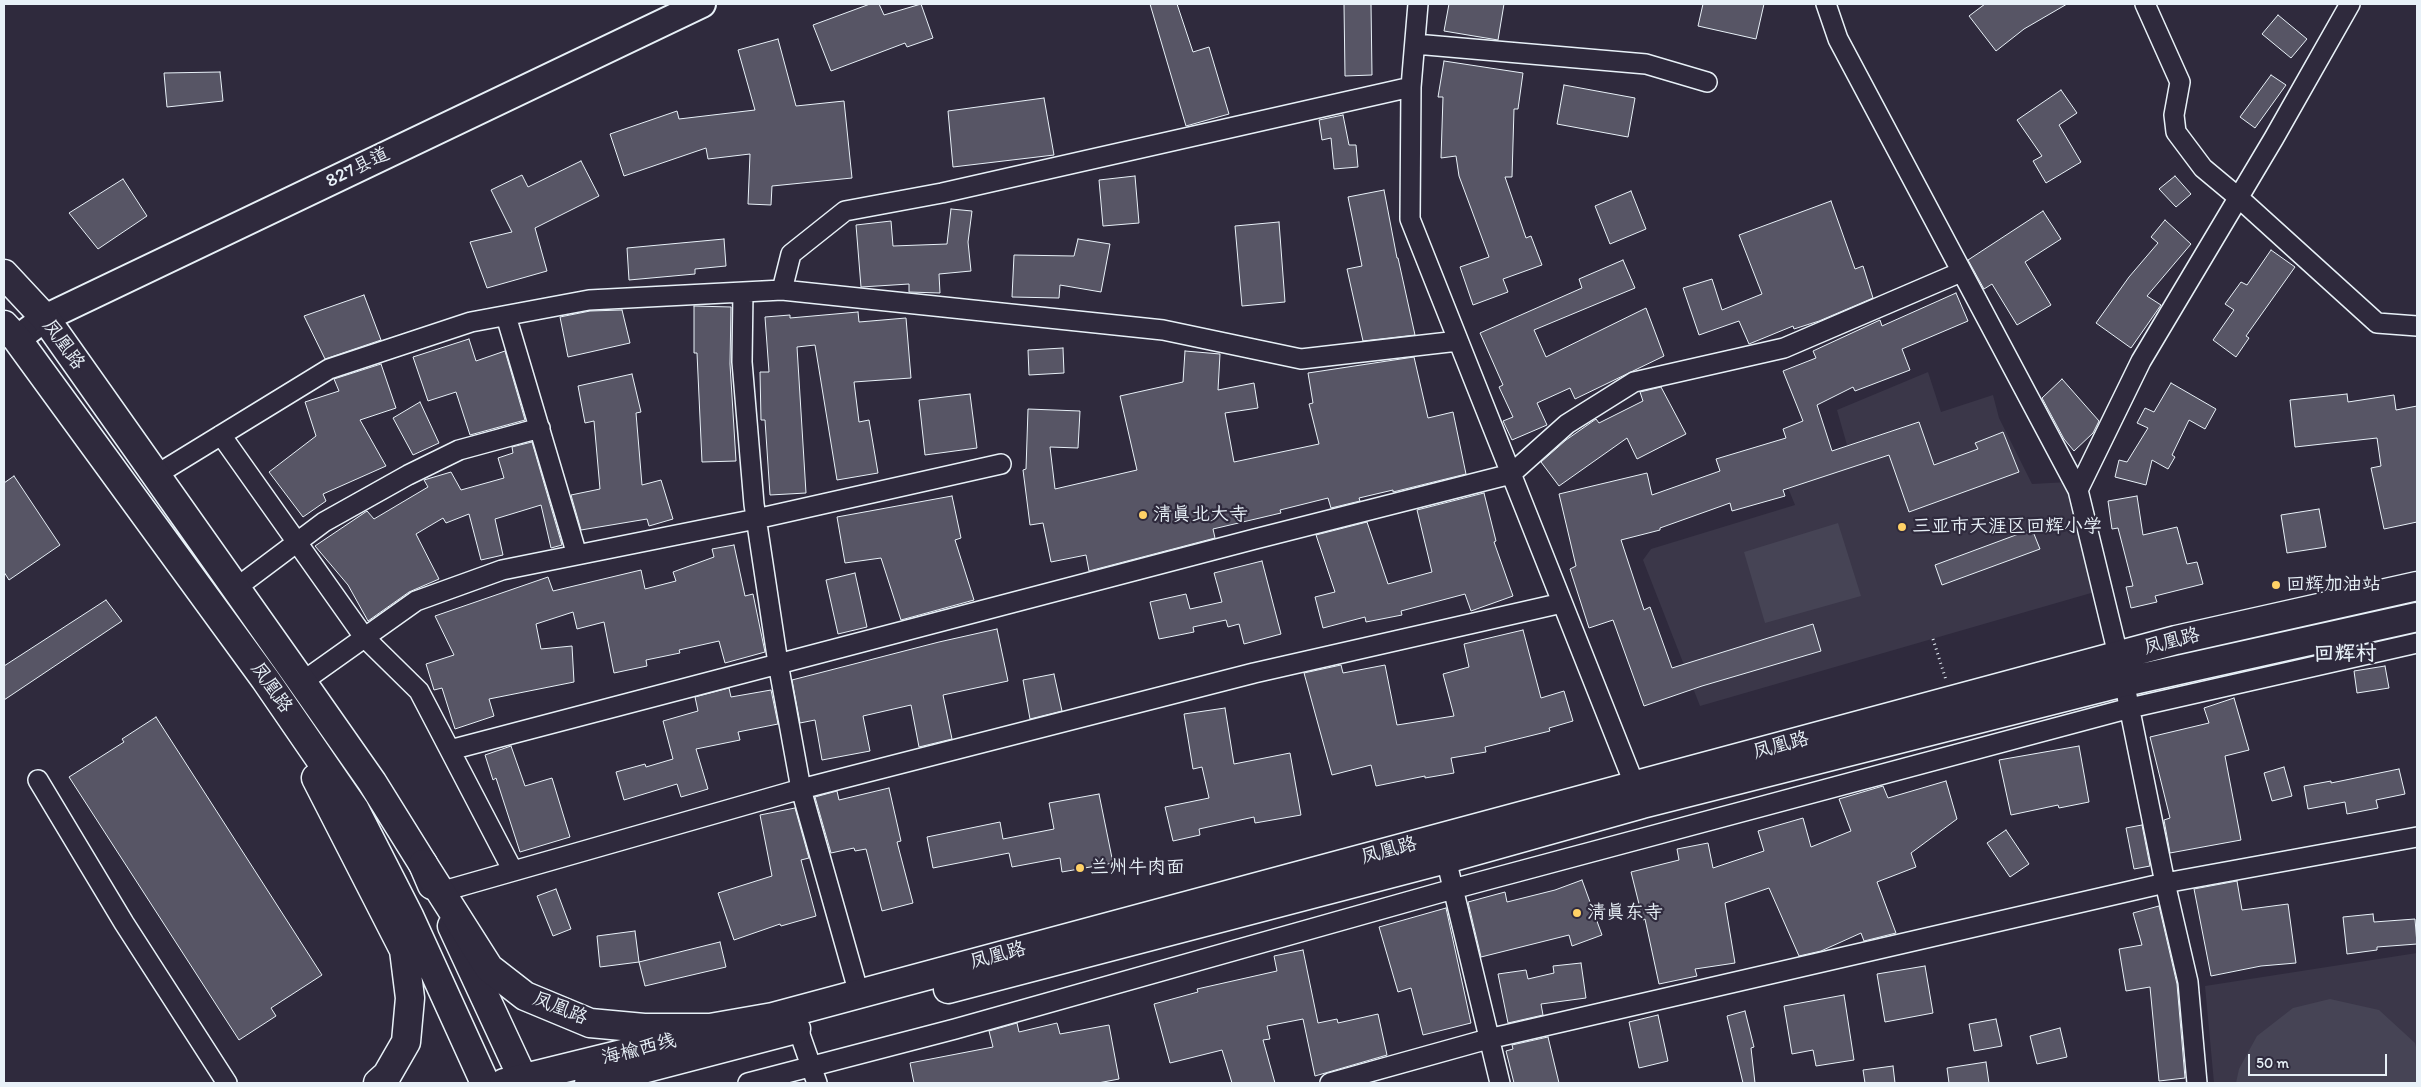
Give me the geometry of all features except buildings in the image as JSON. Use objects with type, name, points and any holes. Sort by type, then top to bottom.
[{"type":"main road","name":"827县道","points":[[10,332],[45,318],[702,4]]},
{"type":"main road","name":"凤凰路","points":[[4,274],[45,318],[372,782],[489,968],[526,996],[590,1023],[644,1028],[710,1028],[773,1017],[1638,794],[2127,695],[2417,627]]},
{"type":"main road","name":"凤凰路","points":[[10,332],[265,679],[355,810],[408,916],[485,1083]]},
{"type":"main road","name":"凤凰路","points":[[600,1082],[1446,859],[1638,794],[1952,700],[2185,638],[2417,586]]},
{"type":"main road","points":[[265,679],[404,950],[410,998],[406,1042],[387,1075],[378,1083]]},
{"type":"main road","name":"凤凰路","points":[[423,864],[517,1082]]},
{"type":"main road","name":"海榆西线","points":[[517,1082],[773,1017]]},
{"type":"street","points":[[1418,4],[1411,87],[1410,219],[1638,794]]},
{"type":"street","points":[[1826,4],[1838,39],[2078,490],[2127,695],[2165,883],[2188,982],[2197,1083]]},
{"type":"street","points":[[2145,4],[2180,82],[2174,115],[2176,132],[2203,168],[2239,198],[2377,323],[2417,326]]},
{"type":"street","points":[[2078,490],[2142,362],[2350,4]]},
{"type":"street","points":[[1415,44],[1646,64],[1707,82]]},
{"type":"street","points":[[782,290],[791,254],[845,211],[942,193],[1411,87]]},
{"type":"street","points":[[450,750],[778,663],[1511,474],[1567,424],[1634,382],[1784,348],[1961,272]]},
{"type":"street","points":[[156,474],[329,369],[471,322],[589,300],[782,290],[1163,330],[1301,360],[1458,341]]},
{"type":"street","points":[[743,292],[742,362],[756,519],[778,663],[801,789],[859,994]]},
{"type":"street","points":[[506,316],[577,555]]},
{"type":"street","points":[[236,588],[332,517],[408,474],[458,450],[540,428]]},
{"type":"street","points":[[221,434],[364,637],[419,691],[513,871]]},
{"type":"street","points":[[302,682],[416,601],[502,570],[756,519],[1000,464]]},
{"type":"street","points":[[440,892],[801,789],[1254,673],[1562,603]]},
{"type":"street","points":[[748,1083],[814,1075],[955,1029],[1453,889],[2127,695]]},
{"type":"street","points":[[38,780],[124,923],[227,1083]]},
{"type":"street","points":[[1330,1083],[1488,1039],[2165,883],[2417,837]]},
{"type":"street","points":[[1446,859],[1500,1083]]},
{"type":"street","points":[[798,1029],[814,1075]]},
{"type":"path","points":[[1933,639],[1952,700]]},
{"type":"shaded area","name":"三亚市天涯区回辉小学","points":[[1928,372],[1941,412],[1993,395],[1999,418],[2032,484],[2068,482],[2098,591],[1700,706],[1643,560],[1651,549],[1795,505],[1780,468],[1847,445],[1837,410]]},
{"type":"shaded area","points":[[1838,523],[1861,596],[1765,623],[1744,552]]},
{"type":"shaded area","points":[[2417,953],[2417,1083],[2214,1083],[2205,986]]},
{"type":"shaded area","points":[[2330,999],[2379,1010],[2415,1043],[2417,1051],[2417,1083],[2236,1083],[2239,1069],[2257,1036],[2293,1008]]},
{"type":"place","name":"清真北大寺","points":[[1143,515]]},
{"type":"place","name":"三亚市天涯区回辉小学","points":[[1902,527]]},
{"type":"place","name":"回辉加油站","points":[[2276,585]]},
{"type":"place","name":"兰州牛肉面","points":[[1080,868]]},
{"type":"place","name":"清真东寺","points":[[1577,913]]},
{"type":"district","name":"回辉村","points":[[2345,655]]}]
